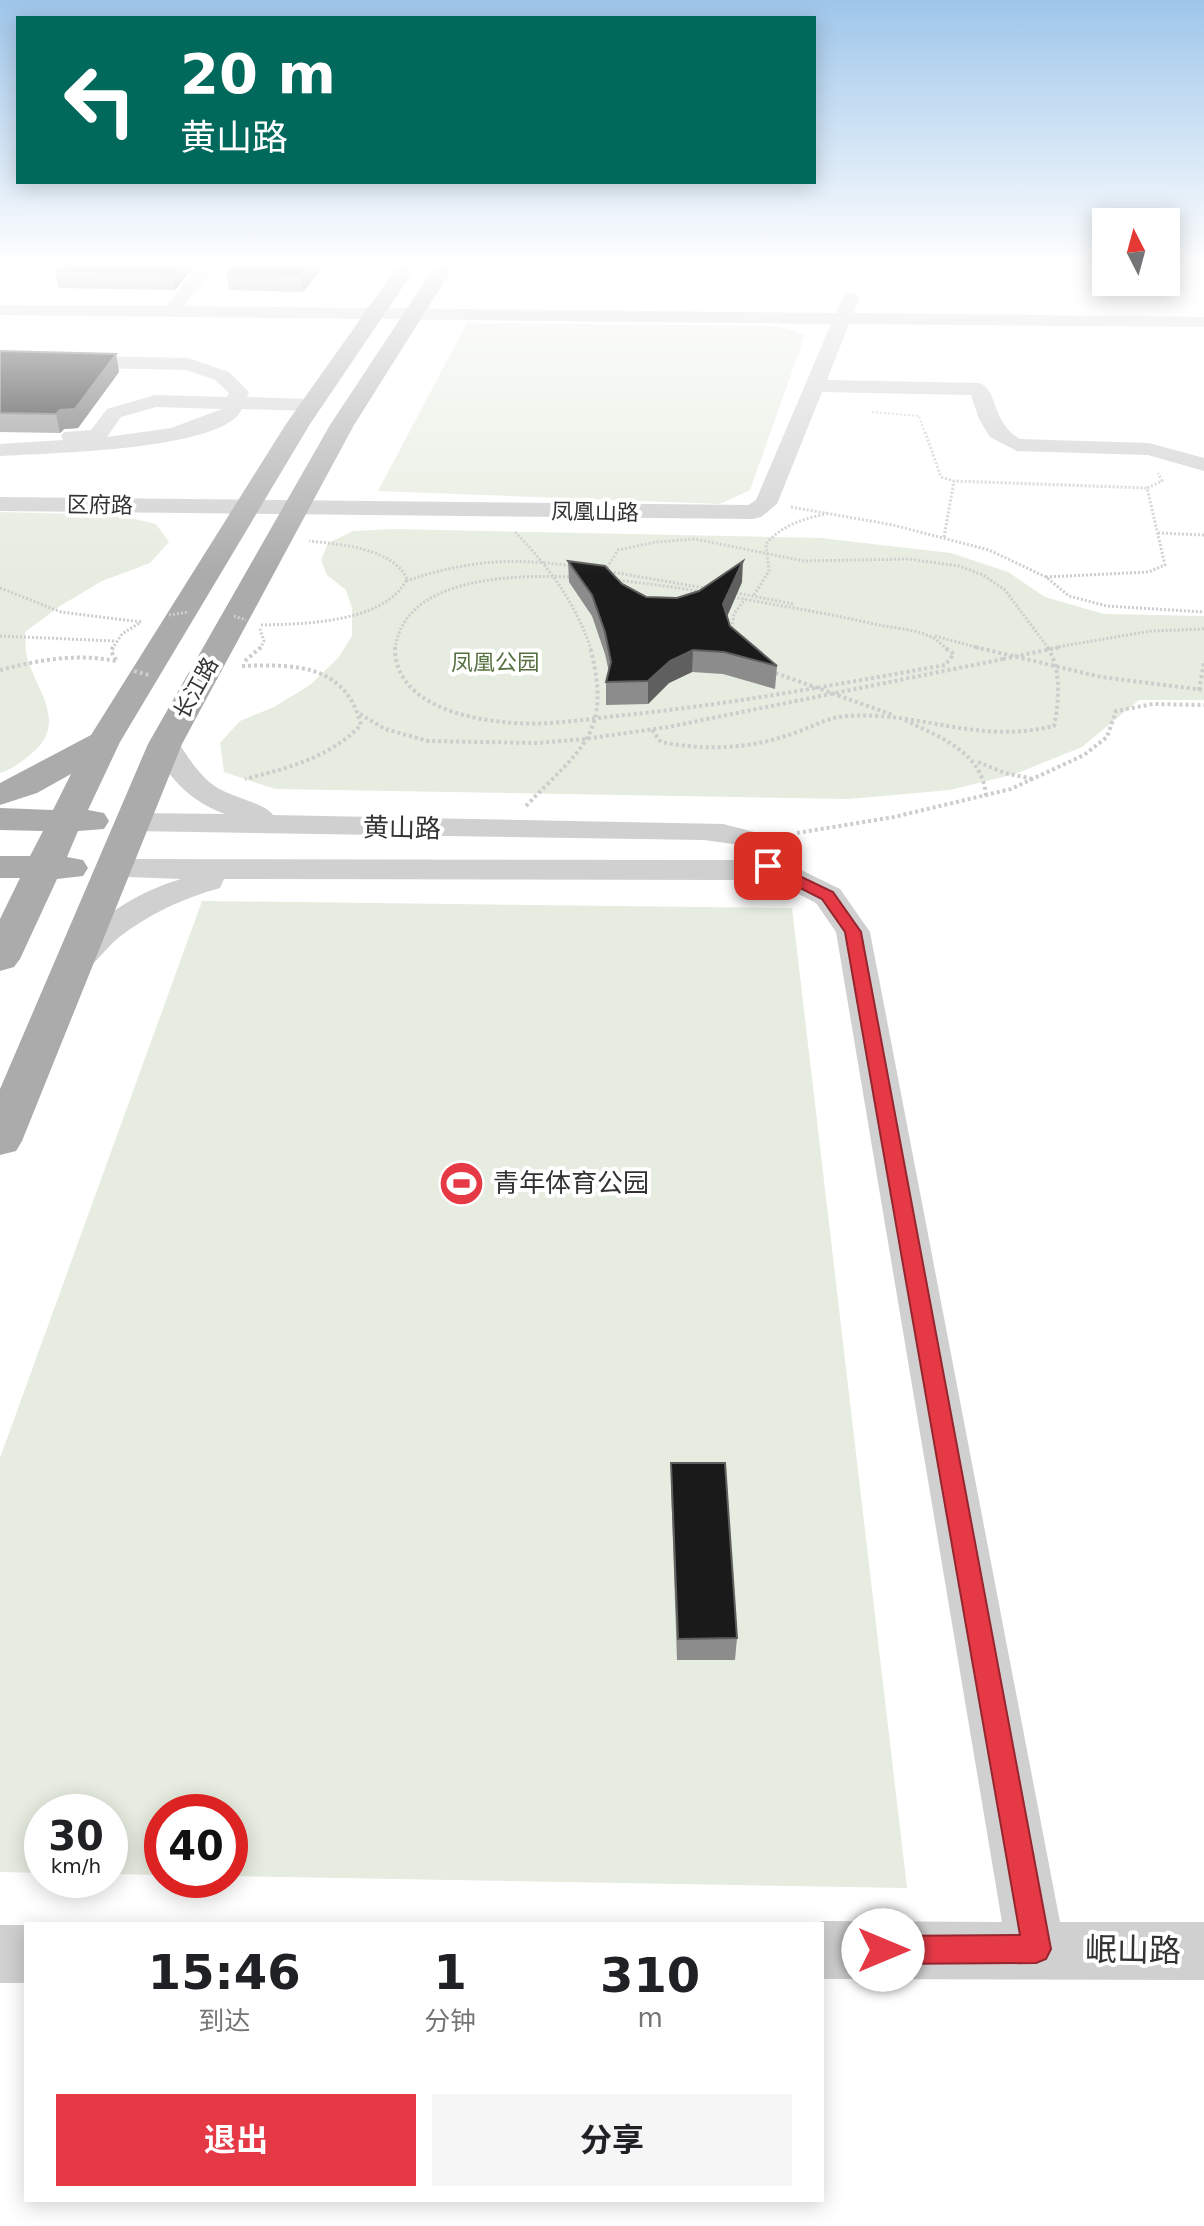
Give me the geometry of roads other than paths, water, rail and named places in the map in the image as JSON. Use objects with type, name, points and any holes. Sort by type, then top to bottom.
[{"type":"main road","name":"长江路","points":[[0,959],[103,742],[247,507],[338,367]]},
{"type":"main road","name":"长江路","points":[[0,1141],[165,744],[342,425],[380,367]]},
{"type":"main road","points":[[0,795],[25,786],[103,742]]},
{"type":"main road","name":"黄山路","points":[[0,819],[133,822]]},
{"type":"main road","name":"黄山路","points":[[0,867],[113,869]]},
{"type":"street","points":[[137,379],[146,367]]},
{"type":"street","points":[[0,436],[141,442],[185,433],[230,414],[237,403],[239,392],[232,384],[207,368],[198,367]]},
{"type":"street","points":[[823,367],[810,397],[979,389],[996,435],[1005,442],[1024,447],[1136,449],[1171,454],[1204,465]]},
{"type":"street","name":"凤凰山路","points":[[199,507],[753,512],[766,504],[810,397]]},
{"type":"street","points":[[0,450],[93,442],[114,413],[155,401],[311,405]]},
{"type":"street","name":"区府路","points":[[0,504],[199,507]]},
{"type":"street","points":[[165,744],[187,778],[211,798],[307,827]]},
{"type":"street","name":"黄山路","points":[[133,822],[742,834],[764,853],[828,896],[853,932],[1036,1949]]},
{"type":"street","name":"黄山路","points":[[113,869],[736,870],[764,853]]},
{"type":"street","points":[[73,962],[115,923],[167,893],[249,871]]},
{"type":"street","name":"岷山路","points":[[824,1950],[1204,1951]]},
{"type":"street","points":[[0,1954],[24,1954]]},
{"type":"place","name":"青年体育公园","points":[[462,1183]]},
{"type":"park label","name":"凤凰公园","points":[[495,662]]}]
